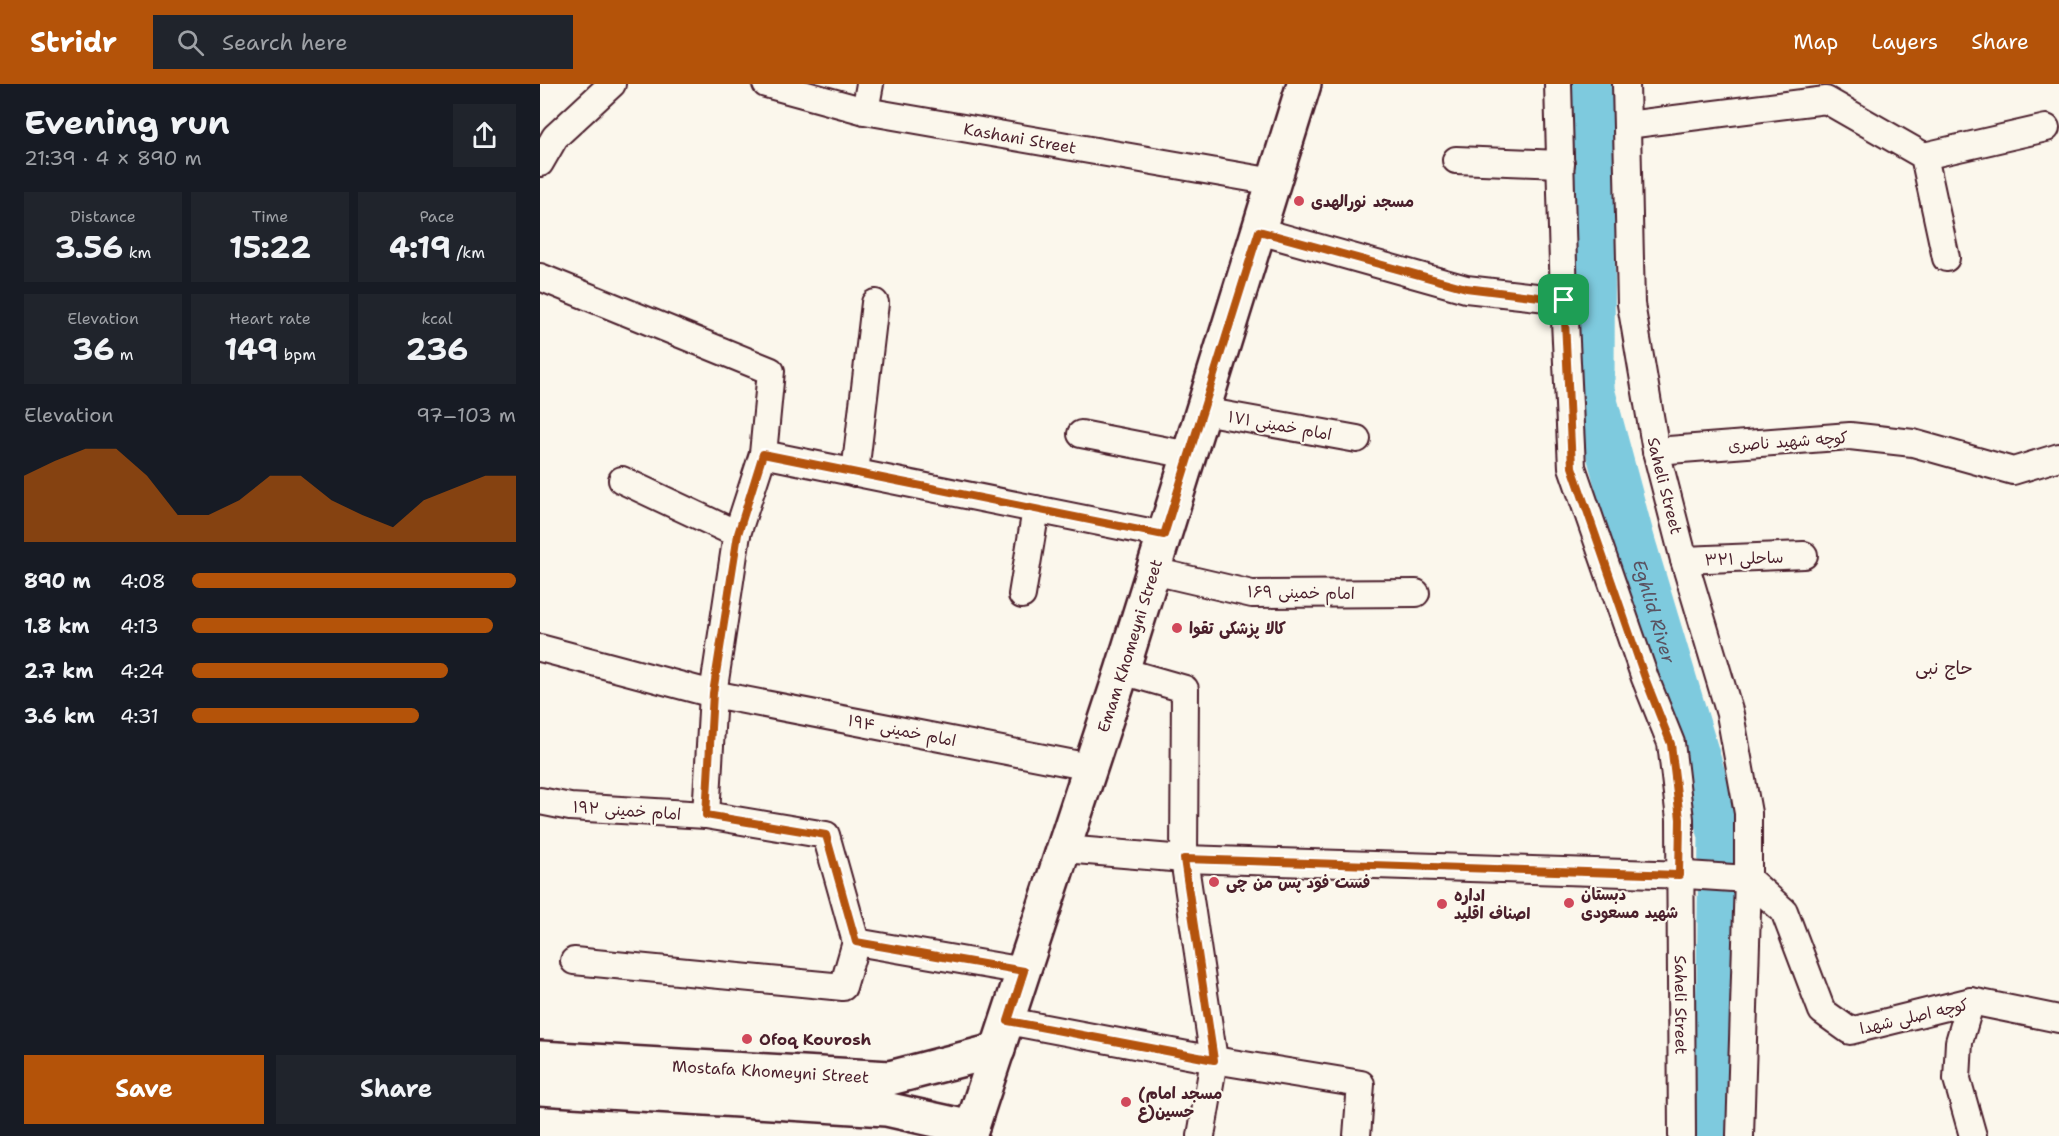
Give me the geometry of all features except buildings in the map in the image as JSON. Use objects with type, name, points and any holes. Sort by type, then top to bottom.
[{"type":"main road","name":"Emam Khomeyni Street","points":[[970,1132],[1122,670],[1304,84]]},
{"type":"main road","name":"Mostafa Khomeyni Street","points":[[540,1088],[888,1094],[1003,1036]]},
{"type":"main road","name":"Mostafa Khomeyni Street","points":[[540,1058],[888,1094],[970,1132]]},
{"type":"street","points":[[540,163],[555,137],[612,84]]},
{"type":"street","name":"Kashani Street","points":[[766,84],[865,111],[1274,182]]},
{"type":"street","points":[[865,111],[870,84]]},
{"type":"street","name":"Saheli Street","points":[[1558,84],[1564,300],[1572,467],[1645,678],[1671,744],[1680,819],[1683,875],[1682,1136]]},
{"type":"street","name":"Saheli Street","points":[[1626,84],[1631,304],[1656,451],[1684,560],[1730,714],[1748,813],[1740,879],[1740,1136]]},
{"type":"street","points":[[1627,125],[1835,92],[1924,156],[1946,258]]},
{"type":"street","points":[[1924,156],[2046,128]]},
{"type":"street","points":[[1456,160],[1561,164]]},
{"type":"street","points":[[1259,231],[1466,288],[1564,300]]},
{"type":"street","points":[[540,277],[771,371],[763,454],[738,534],[713,693],[706,815]]},
{"type":"street","points":[[855,473],[875,303]]},
{"type":"street","name":"امام خمینی ۱۷۱","points":[[1203,411],[1357,439]]},
{"type":"street","points":[[1081,434],[1189,455]]},
{"type":"street","name":"کوچه شهید ناصری","points":[[1656,451],[1850,436],[1912,443],[2013,471],[2059,457]]},
{"type":"street","points":[[763,454],[1164,535]]},
{"type":"street","points":[[622,480],[738,534]]},
{"type":"street","points":[[1022,595],[1036,509]]},
{"type":"street","name":"ساحلی ۳۲۱","points":[[1684,560],[1804,555]]},
{"type":"street","name":"امام خمینی ۱۶۹","points":[[1153,571],[1252,594],[1416,593]]},
{"type":"street","name":"امام خمینی ۱۹۴","points":[[540,648],[713,693],[1090,767]]},
{"type":"street","points":[[1122,670],[1185,689],[1184,859],[1214,1060],[1201,1136]]},
{"type":"street","name":"امام خمینی ۱۹۲","points":[[540,801],[570,807],[706,815],[826,835],[856,942]]},
{"type":"street","points":[[1064,849],[1184,859],[1683,875],[1740,879]]},
{"type":"street","name":"کوچه اصلی شهدا","points":[[1740,879],[1784,911],[1822,1011],[1850,1031],[1971,1001],[2059,1019]]},
{"type":"street","points":[[574,961],[843,987],[856,942],[1024,971]]},
{"type":"street","points":[[1971,1001],[1959,1042],[1957,1079],[1972,1136]]},
{"type":"street","points":[[1003,1036],[1214,1060],[1361,1084],[1357,1136]]},
{"type":"waterway","name":"Eghlid River","points":[[1593,84],[1592,390],[1633,543],[1721,835],[1719,988],[1713,1136]]},
{"type":"place","name":"مسجد نورالهدی","points":[[1299,201]]},
{"type":"place","name":"کالا پزشکی تقوا","points":[[1177,628]]},
{"type":"place","name":"فست فود پس من چی","points":[[1214,882]]},
{"type":"place","name":"دبستان شهید مسعودی","points":[[1569,903]]},
{"type":"place","name":"اداره اصناف اقلید","points":[[1442,904]]},
{"type":"place","name":"Ofoq Kourosh","points":[[747,1039]]},
{"type":"place","name":"(مسجد امام حسین(ع","points":[[1126,1102]]},
{"type":"district","name":"حاج نبی","points":[[1944,668]]},
{"type":"route","points":[[1259,231],[1466,288],[1564,300],[1572,467],[1645,678],[1671,744],[1680,819],[1679,875],[1184,859],[1214,1060],[1008,1021],[1024,971],[856,942],[826,835],[706,815],[713,693],[738,534],[763,454],[1164,535],[1259,231]]}]
